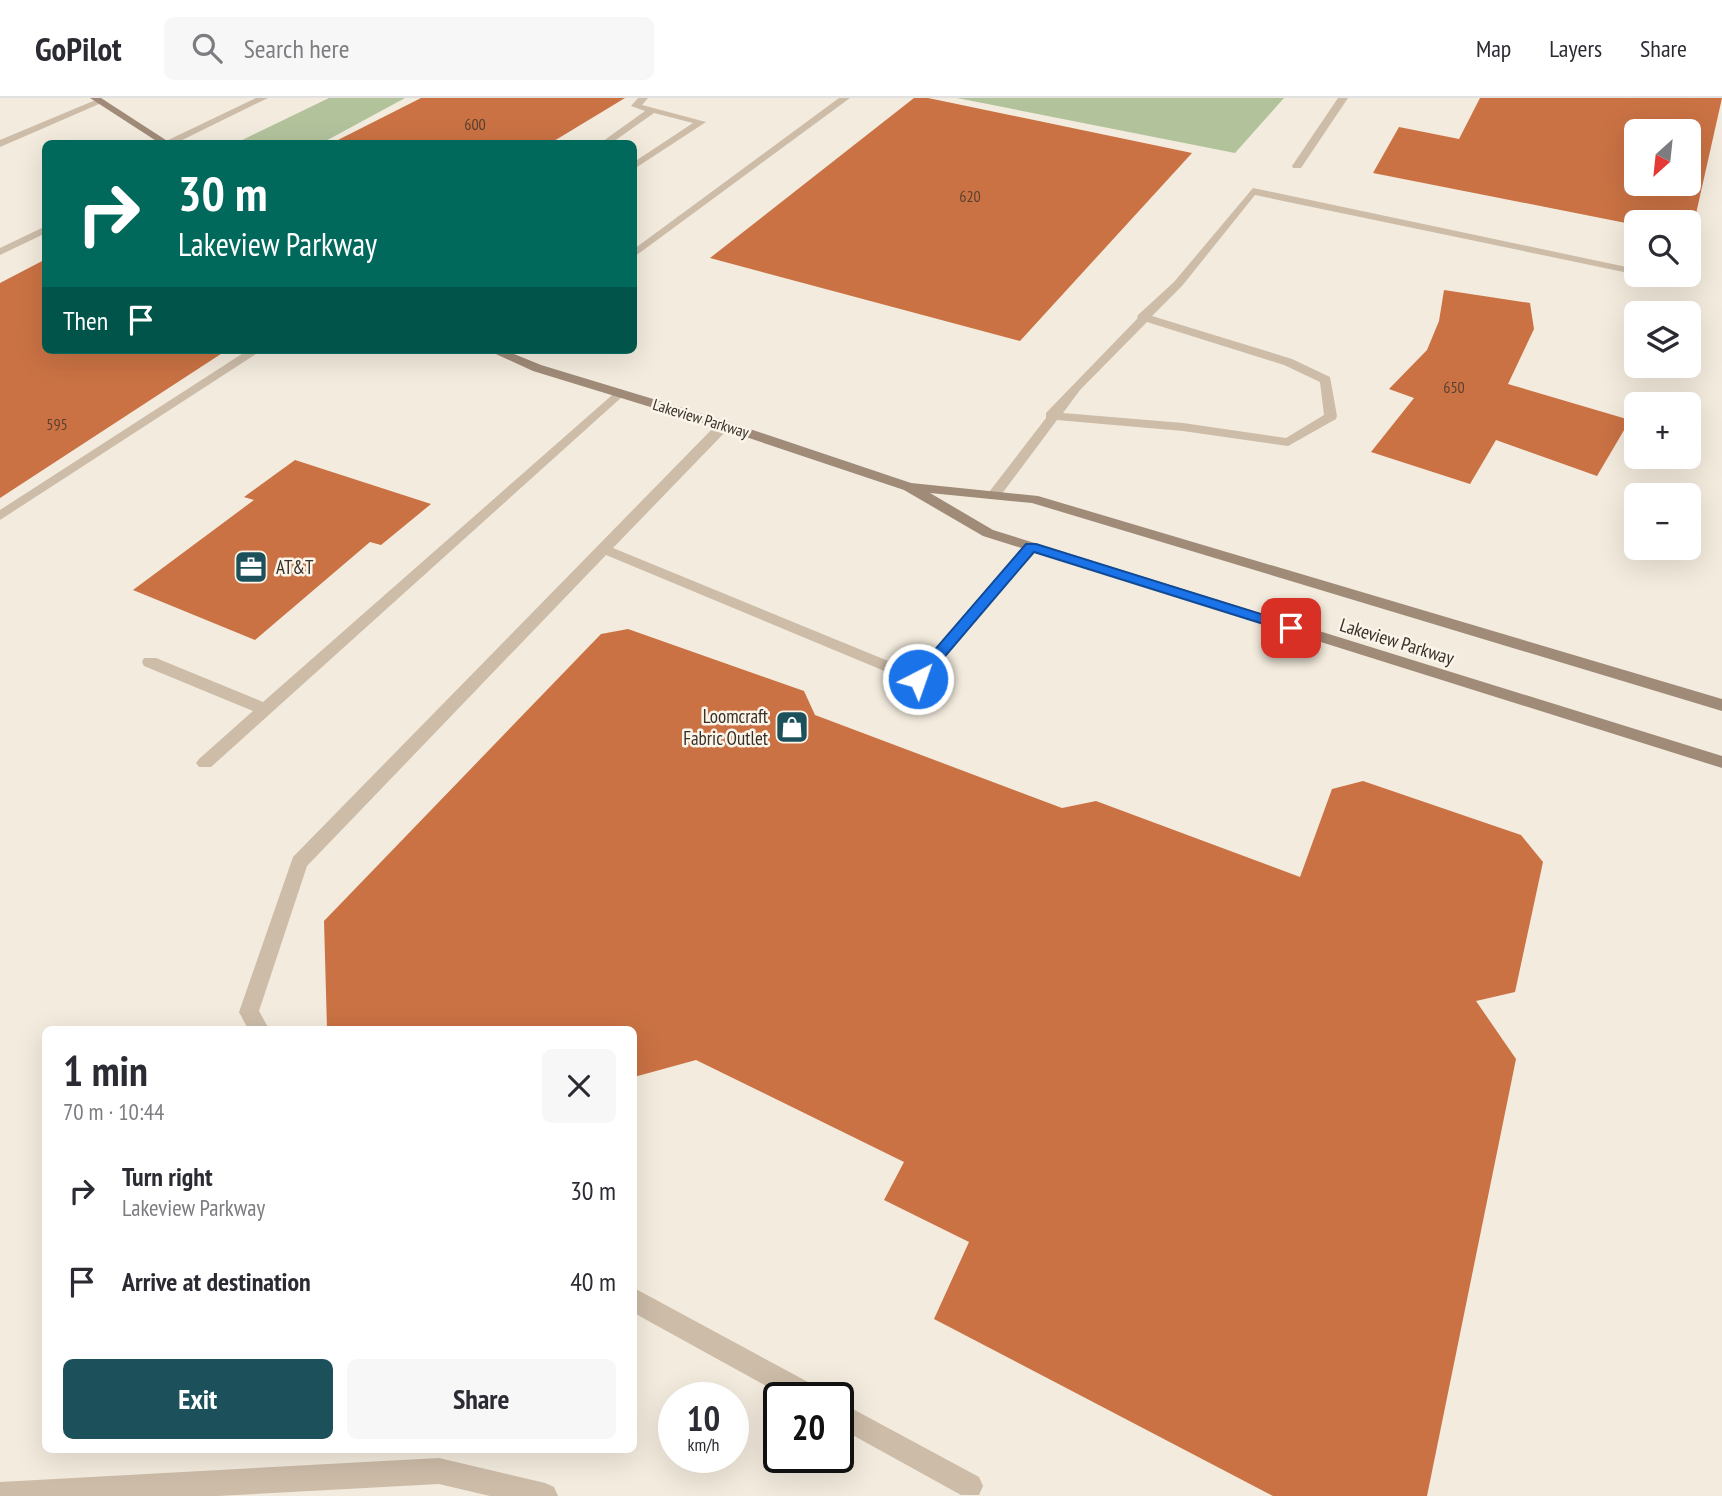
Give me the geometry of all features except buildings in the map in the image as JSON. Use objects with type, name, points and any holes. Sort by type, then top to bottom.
[{"type":"street","points":[[98,100],[162,140]]},
{"type":"street","name":"Lakeview Parkway","points":[[508,354],[909,487],[988,533],[1722,762]]},
{"type":"street","name":"Lakeview Parkway","points":[[909,487],[1033,499],[1722,705]]},
{"type":"lane","points":[[173,140],[263,98]]},
{"type":"lane","points":[[637,164],[701,122],[636,106],[643,98]]},
{"type":"lane","points":[[637,252],[845,98]]},
{"type":"lane","points":[[1297,166],[1343,98]]},
{"type":"lane","points":[[0,144],[98,100]]},
{"type":"lane","points":[[609,140],[652,110]]},
{"type":"lane","points":[[993,496],[1051,416],[1142,317],[1178,284],[1253,191],[1624,269]]},
{"type":"lane","points":[[0,252],[42,231]]},
{"type":"lane","points":[[1051,416],[1183,427],[1288,442],[1331,416],[1326,380],[1288,362],[1142,317]]},
{"type":"lane","points":[[0,516],[250,354]]},
{"type":"lane","points":[[205,763],[619,393]]},
{"type":"lane","points":[[257,1026],[249,1012],[299,862],[724,425]]},
{"type":"lane","points":[[603,549],[918,679],[1031,547]]},
{"type":"lane","points":[[150,662],[265,709]]},
{"type":"lane","points":[[637,1302],[783,1382]]},
{"type":"lane","points":[[854,1422],[970,1486]]},
{"type":"lane","points":[[0,1495],[439,1471],[545,1496]]},
{"type":"green space","points":[[329,98],[405,98],[328,140],[242,140]]},
{"type":"green space","points":[[957,98],[1284,98],[1235,153]]},
{"type":"place","name":"AT&T","points":[[251,567]]},
{"type":"place","name":"Loomcraft Fabric Outlet","points":[[792,727]]},
{"type":"route","points":[[918,679],[1031,547],[1291,628]]}]
